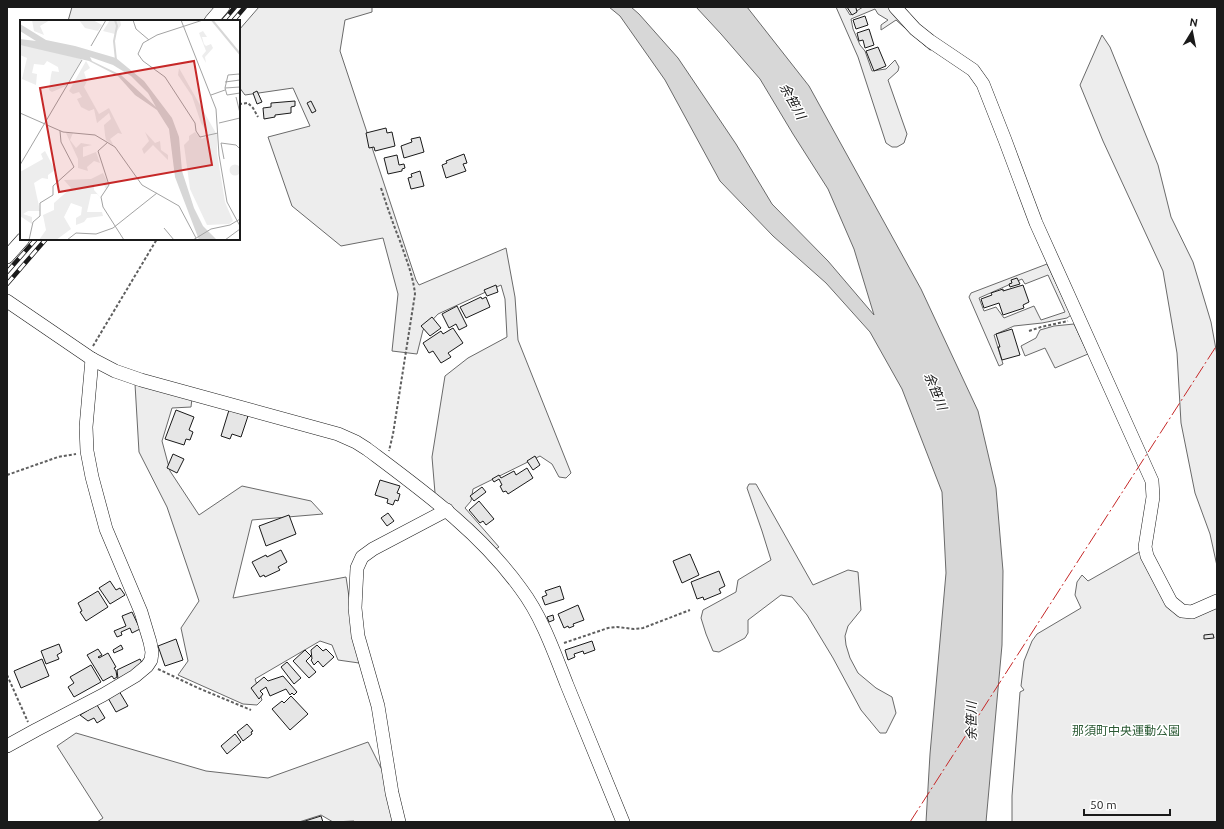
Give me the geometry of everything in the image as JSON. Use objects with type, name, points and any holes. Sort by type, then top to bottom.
[{"type":"street","points":[[212,20],[223,7]]},
{"type":"street","points":[[895,7],[915,29],[973,70],[983,84],[1036,223],[1152,481],[1153,497],[1145,547],[1147,556],[1171,602],[1182,611],[1192,612],[1217,601]]},
{"type":"street","points":[[7,257],[22,240]]},
{"type":"street","points":[[7,301],[90,357],[115,371],[141,380],[338,434],[356,442],[384,461],[447,510],[473,533],[497,559],[522,590],[539,620],[623,822]]},
{"type":"street","points":[[7,746],[103,695],[134,676],[147,666],[151,660],[152,652],[150,642],[141,612],[106,529],[92,477],[87,451],[86,427],[90,357]]},
{"type":"street","points":[[399,822],[392,794],[378,706],[358,636],[355,608],[357,568],[362,558],[372,549],[447,510]]},
{"type":"path","points":[[240,103],[248,104],[253,108],[258,117]]},
{"type":"path","points":[[381,188],[414,281],[415,294],[393,434],[390,448],[384,461]]},
{"type":"path","points":[[90,357],[156,240]]},
{"type":"path","points":[[1029,331],[1079,319]]},
{"type":"path","points":[[7,475],[58,457],[87,451]]},
{"type":"path","points":[[551,648],[608,628],[643,628],[690,610]]},
{"type":"path","points":[[149,663],[170,675],[250,710]]},
{"type":"path","points":[[7,676],[33,732]]},
{"type":"shaded area","points":[[72,7],[215,7],[204,20],[68,20]]},
{"type":"shaded area","points":[[259,7],[372,7],[372,12],[345,20],[340,51],[416,280],[419,285],[506,248],[515,297],[518,340],[571,473],[566,478],[559,477],[552,464],[540,456],[473,489],[471,501],[465,508],[499,547],[494,550],[435,493],[432,457],[445,376],[468,358],[507,337],[505,299],[501,285],[438,314],[423,330],[417,354],[392,351],[398,294],[383,238],[341,246],[292,206],[268,137],[310,126],[293,88],[245,95],[240,88],[240,29]]},
{"type":"shaded area","points":[[836,7],[845,7],[850,15],[863,7],[891,7],[934,49],[930,50],[896,20],[881,30],[881,25],[888,20],[878,14],[875,9],[851,19],[853,29],[860,45],[865,51],[872,71],[886,69],[895,60],[899,67],[898,71],[888,80],[907,134],[904,143],[897,147],[892,147],[886,143],[858,57]]},
{"type":"shaded area","points":[[1102,35],[1110,47],[1158,165],[1171,217],[1193,262],[1211,322],[1217,355],[1217,566],[1210,534],[1195,493],[1181,423],[1177,353],[1163,271],[1103,141],[1080,85]]},
{"type":"shaded area","points":[[1047,264],[1071,315],[1067,318],[1042,323],[1014,326],[994,335],[1003,364],[999,366],[969,297],[971,293]],"holes":[[[1048,275],[1065,312],[1041,320],[1034,306],[1004,318],[996,307],[984,311],[979,298],[1022,279],[1025,284]]]},
{"type":"shaded area","points":[[1074,324],[1088,354],[1055,368],[1045,348],[1025,356],[1021,346],[1036,338],[1040,330],[1054,326]]},
{"type":"shaded area","points":[[135,384],[192,398],[191,407],[172,408],[162,441],[170,471],[199,515],[242,486],[311,501],[323,514],[252,520],[233,598],[346,577],[359,663],[338,660],[332,645],[320,641],[255,679],[262,700],[257,705],[243,704],[178,675],[188,661],[181,628],[199,601],[167,507],[139,452]]},
{"type":"shaded area","points":[[749,484],[756,484],[813,585],[848,570],[858,572],[861,610],[848,626],[845,636],[846,645],[850,658],[858,673],[876,688],[892,697],[896,713],[886,733],[880,733],[861,710],[833,658],[807,615],[792,597],[781,595],[748,620],[748,633],[745,638],[719,652],[713,651],[701,618],[703,610],[736,592],[738,580],[771,560],[747,488]]},
{"type":"shaded area","name":"那須町中央運動公園","points":[[1139,552],[1143,555],[1174,609],[1217,604],[1217,822],[1012,822],[1012,796],[1020,692],[1024,690],[1021,686],[1024,661],[1032,641],[1037,634],[1081,608],[1075,595],[1077,582],[1082,575],[1088,581]]},
{"type":"shaded area","points":[[76,733],[206,771],[268,778],[368,742],[387,780],[395,822],[333,822],[321,815],[299,822],[97,822],[103,818],[57,746]]},
{"type":"water","name":"余笹川","points":[[609,7],[631,7],[678,58],[736,144],[772,204],[828,261],[874,315],[854,249],[828,189],[760,79],[696,7],[747,7],[809,86],[921,289],[978,411],[996,488],[1003,571],[1002,645],[986,822],[926,822],[930,754],[946,573],[942,492],[902,389],[870,332],[826,283],[773,236],[720,181],[665,80],[620,16]]},
{"type":"building","points":[[847,7],[857,7],[857,12],[852,15]]},
{"type":"building","points":[[865,16],[868,25],[856,29],[853,20]]},
{"type":"building","points":[[869,29],[874,45],[865,48],[863,40],[859,41],[857,33]]},
{"type":"building","points":[[878,47],[886,66],[874,71],[866,51]]},
{"type":"building","points":[[257,91],[262,102],[257,104],[253,93]]},
{"type":"building","points":[[295,101],[295,106],[291,107],[291,113],[275,115],[275,117],[264,119],[263,108],[271,107],[271,103]]},
{"type":"building","points":[[311,101],[316,111],[312,113],[307,103]]},
{"type":"building","points":[[386,128],[387,133],[392,132],[395,146],[375,151],[374,147],[369,148],[366,133]]},
{"type":"building","points":[[420,137],[424,152],[404,158],[401,146],[412,142],[411,139]]},
{"type":"building","points":[[464,154],[467,163],[463,164],[466,171],[446,178],[442,165],[447,163],[446,161]]},
{"type":"building","points":[[397,155],[399,165],[404,164],[405,168],[402,169],[402,171],[388,174],[384,158]]},
{"type":"building","points":[[420,171],[424,186],[411,189],[408,178],[412,177],[411,174]]},
{"type":"building","points":[[1017,278],[1020,284],[1010,287],[1009,284],[1012,283],[1011,280]]},
{"type":"building","points":[[496,285],[498,292],[487,296],[484,290]]},
{"type":"building","points":[[1023,285],[1029,302],[1023,305],[1024,308],[1003,315],[999,303],[984,308],[981,299],[992,295],[991,293]]},
{"type":"building","points":[[481,297],[482,299],[486,297],[490,307],[466,318],[460,307]]},
{"type":"building","points":[[457,306],[467,326],[459,330],[456,324],[449,328],[442,314]]},
{"type":"building","points":[[432,317],[441,328],[430,336],[421,326]]},
{"type":"building","points":[[453,328],[463,343],[448,353],[451,357],[441,363],[433,351],[429,353],[423,343],[441,331],[443,334]]},
{"type":"building","points":[[1012,329],[1020,355],[1002,360],[996,334]]},
{"type":"building","points":[[176,410],[194,417],[189,430],[193,432],[190,440],[186,439],[184,445],[165,439]]},
{"type":"building","points":[[229,410],[248,416],[241,437],[232,434],[230,439],[221,436]]},
{"type":"building","points":[[173,454],[184,459],[177,473],[167,468]]},
{"type":"building","points":[[535,456],[540,465],[533,470],[527,461]]},
{"type":"building","points":[[527,468],[533,478],[508,494],[506,491],[503,492],[499,479],[494,482],[492,479],[499,475],[501,478],[514,471],[516,475]]},
{"type":"building","points":[[380,480],[400,486],[397,493],[400,494],[398,501],[395,500],[393,505],[387,503],[388,499],[375,495]]},
{"type":"building","points":[[482,487],[486,492],[474,501],[470,496]]},
{"type":"building","points":[[479,501],[494,519],[486,525],[483,521],[480,523],[469,510]]},
{"type":"building","points":[[388,513],[394,521],[387,526],[381,518]]},
{"type":"building","points":[[289,515],[296,534],[266,546],[259,526]]},
{"type":"building","points":[[281,550],[287,562],[278,567],[280,570],[265,577],[264,575],[260,577],[252,562]]},
{"type":"building","points":[[690,554],[699,575],[682,583],[673,561]]},
{"type":"building","points":[[719,571],[725,586],[719,589],[721,593],[704,600],[703,597],[697,599],[691,582]]},
{"type":"building","points":[[110,581],[116,590],[120,588],[125,595],[110,604],[99,588]]},
{"type":"building","points":[[560,586],[564,599],[545,605],[542,597],[547,595],[545,591]]},
{"type":"building","points":[[98,591],[108,607],[86,621],[80,612],[82,611],[78,603]]},
{"type":"building","points":[[578,605],[584,620],[573,624],[574,626],[569,628],[568,626],[564,628],[558,614]]},
{"type":"building","points":[[132,612],[140,629],[132,633],[130,628],[121,632],[122,635],[117,637],[114,631],[126,626],[122,616]]},
{"type":"building","points":[[553,615],[554,620],[549,622],[547,617]]},
{"type":"building","points":[[1213,634],[1214,638],[1204,639],[1204,635]]},
{"type":"building","points":[[176,639],[183,660],[165,666],[158,646]]},
{"type":"building","points":[[592,641],[595,650],[584,654],[583,651],[574,654],[575,657],[568,660],[565,650]]},
{"type":"building","points":[[59,644],[62,652],[57,655],[59,659],[46,664],[41,651]]},
{"type":"building","points":[[121,645],[123,649],[114,653],[113,650]]},
{"type":"building","points":[[317,645],[323,651],[326,649],[334,657],[323,667],[318,661],[314,665],[311,660],[311,650]]},
{"type":"building","points":[[98,649],[102,655],[98,657],[99,658],[108,653],[116,667],[114,668],[117,677],[114,679],[112,676],[103,681],[87,655]]},
{"type":"building","points":[[305,650],[311,656],[306,661],[316,672],[309,678],[293,661]]},
{"type":"building","points":[[42,659],[49,676],[21,688],[14,671]]},
{"type":"building","points":[[140,659],[142,663],[130,673],[118,679],[117,670]]},
{"type":"building","points":[[287,662],[301,678],[294,684],[281,667]]},
{"type":"building","points":[[91,665],[101,682],[74,697],[68,687],[74,683],[70,677]]},
{"type":"building","points":[[283,676],[297,692],[294,695],[292,693],[290,695],[286,689],[270,696],[266,687],[260,691],[263,694],[259,699],[251,688],[264,677],[268,681]]},
{"type":"building","points":[[119,691],[128,706],[116,712],[108,698]]},
{"type":"building","points":[[291,696],[308,714],[290,730],[272,709],[282,701],[284,703]]},
{"type":"building","points":[[97,705],[105,718],[97,723],[94,718],[88,721],[80,715]]},
{"type":"building","points":[[247,724],[253,731],[251,732],[252,734],[243,741],[237,732]]},
{"type":"building","points":[[235,734],[241,742],[227,754],[221,746]]},
{"type":"building","points":[[321,816],[323,822],[302,822]]},
{"type":"railway","points":[[224,20],[235,7]]},
{"type":"railway","points":[[234,20],[245,7]]},
{"type":"railway","points":[[7,272],[35,240]]},
{"type":"railway","points":[[7,284],[45,240]]},
{"type":"power","points":[[910,822],[1217,345]]}]
